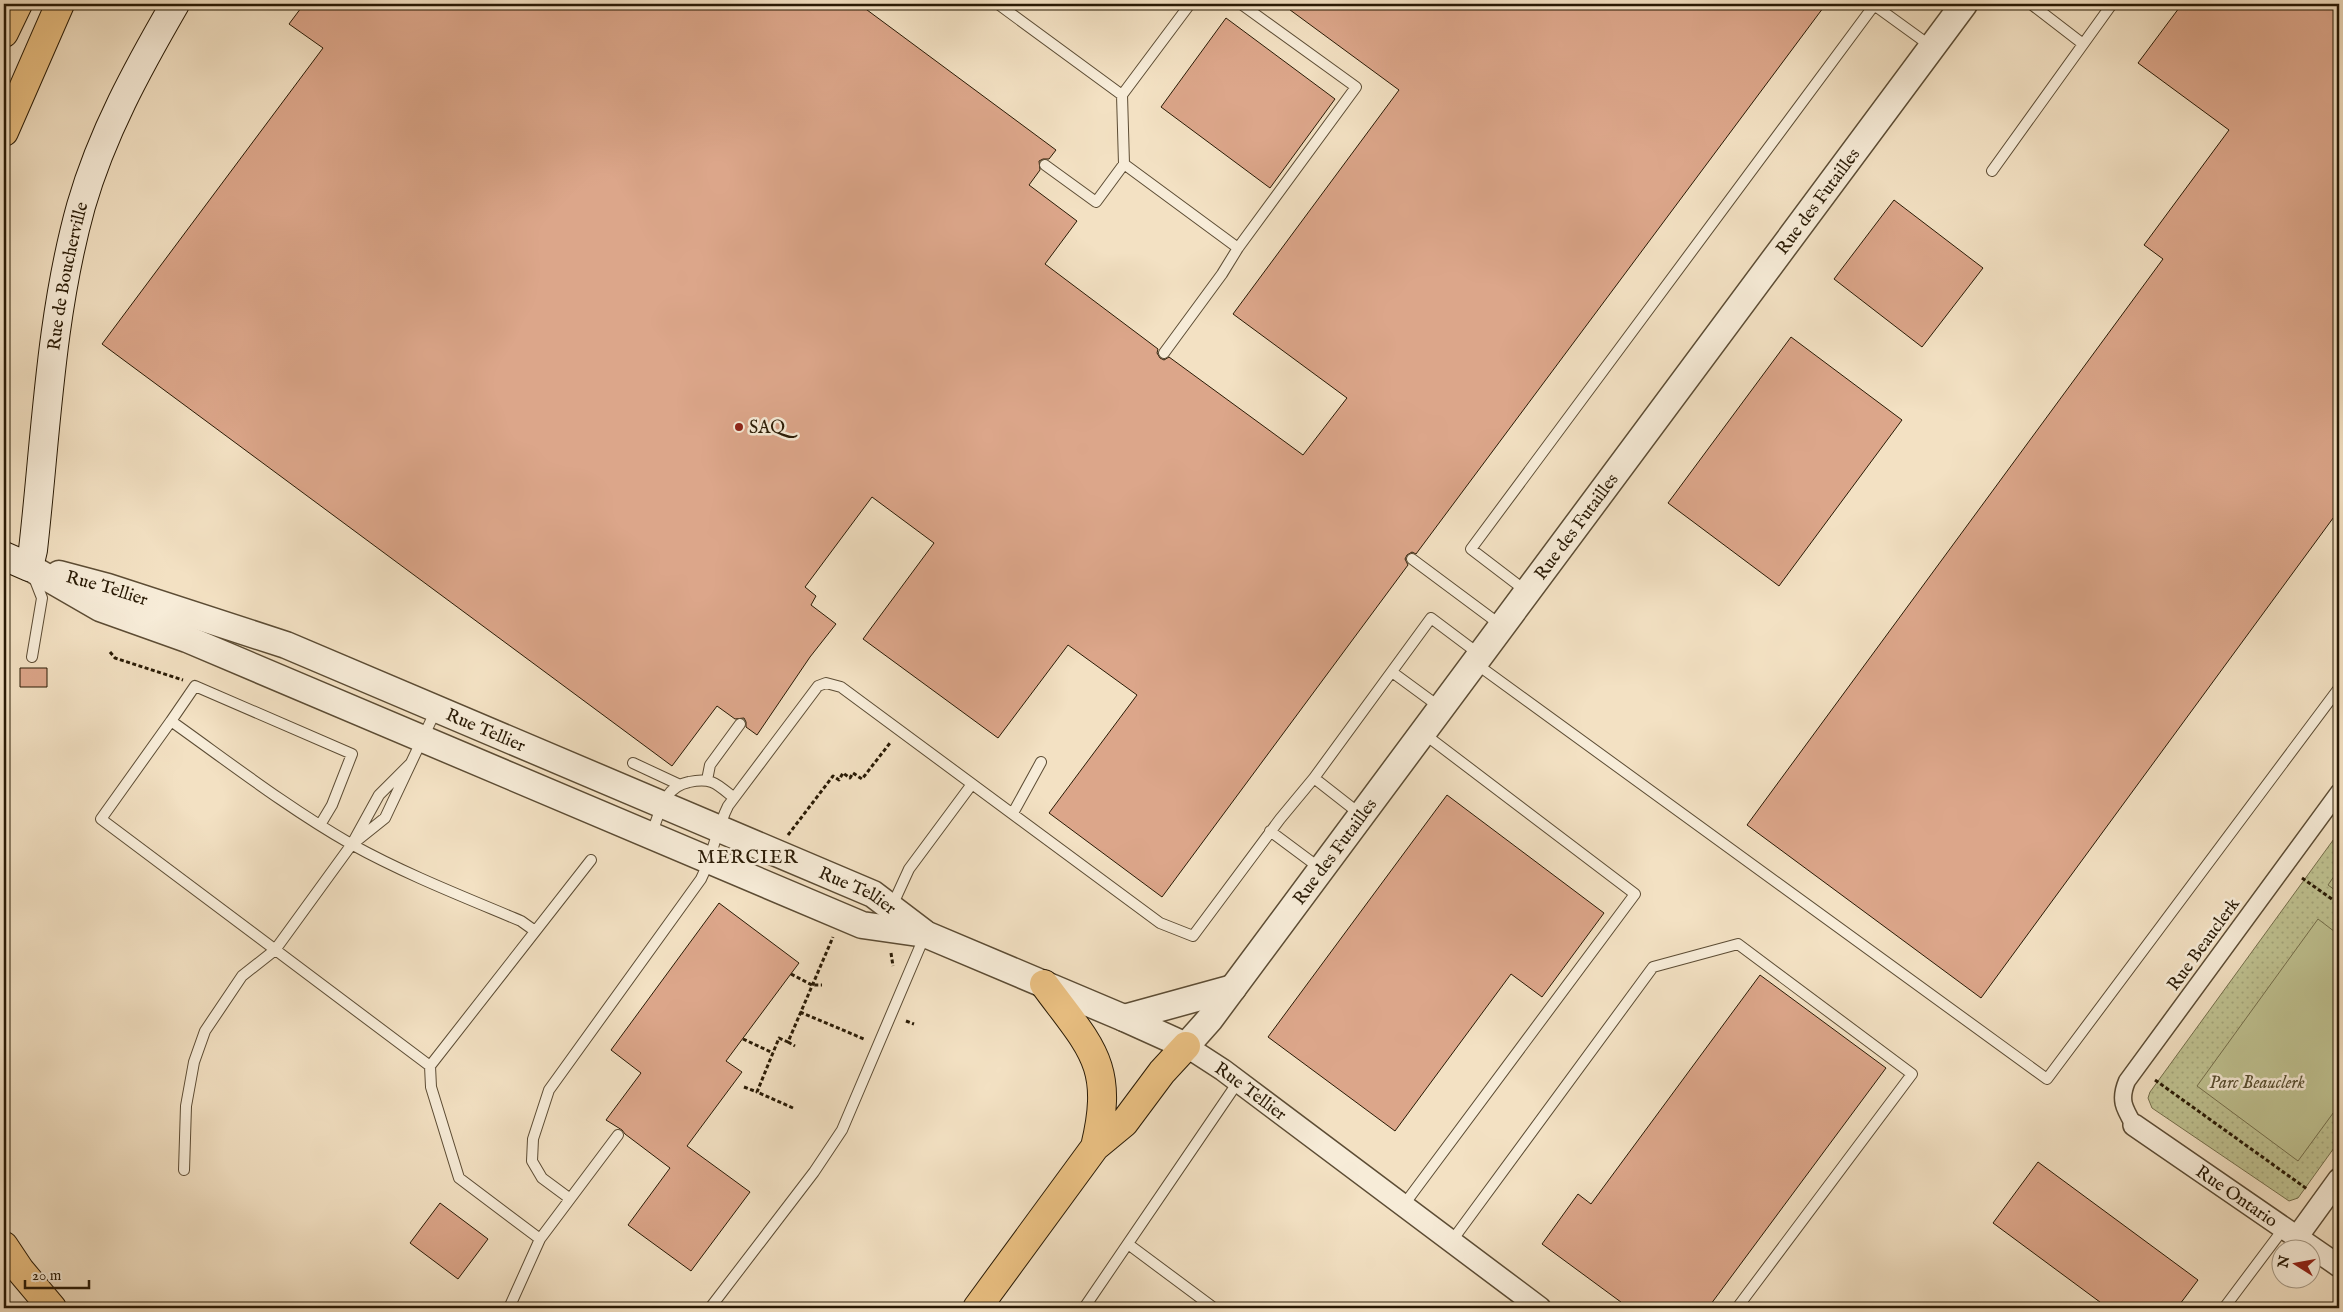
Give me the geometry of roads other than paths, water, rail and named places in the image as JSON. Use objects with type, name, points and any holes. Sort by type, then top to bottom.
[{"type":"highway","points":[[4,33],[18,4]]},
{"type":"highway","points":[[4,132],[60,4]]},
{"type":"highway","points":[[1044,984],[1088,1043],[1098,1066],[1102,1080],[1103,1109],[1095,1147]]},
{"type":"highway","points":[[977,1308],[1095,1147],[1124,1123],[1162,1072],[1186,1046]]},
{"type":"highway","points":[[4,1246],[20,1270],[52,1308]]},
{"type":"main road","name":"Rue de Boucherville","points":[[29,567],[33,550],[58,320],[76,227],[98,155],[109,128],[136,72],[175,4]]},
{"type":"main road","name":"Rue Tellier","points":[[4,556],[29,567]]},
{"type":"street","name":"Rue des Futailles","points":[[1186,1046],[1210,1019],[1964,4]]},
{"type":"street","name":"Rue Tellier","points":[[29,567],[108,587],[286,645],[873,894],[888,928]]},
{"type":"street","name":"Rue Tellier","points":[[29,567],[100,608],[174,634],[650,837],[862,925],[925,934],[1186,1046],[1238,1082],[1540,1308]]},
{"type":"street","name":"Rue Beauclerk","points":[[2134,1125],[2125,1109],[2122,1093],[2127,1081],[2339,792]]},
{"type":"street","points":[[1124,1018],[1233,988]]},
{"type":"street","name":"Rue Ontario","points":[[2134,1125],[2339,1266]]},
{"type":"street","points":[[2291,1232],[2339,1180]]},
{"type":"lane","points":[[998,4],[1122,95]]},
{"type":"lane","points":[[1045,165],[1096,202],[1124,164],[1122,95],[1190,4]]},
{"type":"lane","points":[[1164,354],[1222,274],[1238,248],[1356,87],[1241,4]]},
{"type":"lane","points":[[2031,4],[2083,44]]},
{"type":"lane","points":[[1992,171],[2112,4]]},
{"type":"lane","points":[[1527,592],[1470,549],[1875,5],[1932,48]]},
{"type":"lane","points":[[1124,164],[1238,248]]},
{"type":"lane","points":[[1412,560],[1502,626]]},
{"type":"lane","points":[[29,567],[42,598],[32,657]]},
{"type":"lane","points":[[569,1198],[542,1178],[532,1161],[531,1147],[549,1090],[701,879],[710,862],[718,828],[734,798],[801,707],[818,686],[826,683],[841,687],[1014,813],[1160,923],[1193,936],[1270,831],[1314,778],[1431,618],[1477,659],[2047,1079],[2339,688]]},
{"type":"lane","points":[[1392,672],[1441,708]]},
{"type":"lane","points":[[320,825],[332,805],[352,754],[195,686],[100,819],[430,1066]]},
{"type":"lane","points":[[352,844],[385,818],[436,709]]},
{"type":"lane","points":[[171,722],[273,794],[352,844],[395,867],[521,921],[535,931]]},
{"type":"lane","points":[[706,780],[710,765],[740,724]]},
{"type":"lane","points":[[1403,1206],[1635,894],[1422,732]]},
{"type":"lane","points":[[1014,813],[1041,762]]},
{"type":"lane","points":[[633,763],[678,784]]},
{"type":"lane","points":[[184,1170],[186,1106],[194,1062],[206,1031],[242,976],[275,950],[352,844],[379,795],[410,764]]},
{"type":"lane","points":[[1314,778],[1361,815]]},
{"type":"lane","points":[[650,837],[663,805],[672,788],[678,784],[706,780],[716,783],[734,798]]},
{"type":"lane","points":[[888,928],[909,869],[972,784]]},
{"type":"lane","points":[[1270,831],[1321,869]]},
{"type":"lane","points":[[540,1238],[459,1178],[431,1087],[430,1066],[591,860]]},
{"type":"lane","points":[[710,1308],[814,1172],[842,1130],[925,934]]},
{"type":"lane","points":[[1451,1242],[1653,967],[1738,944],[1912,1074],[1737,1308]]},
{"type":"lane","points":[[1084,1308],[1238,1082]]},
{"type":"lane","points":[[509,1308],[540,1238],[618,1135]]},
{"type":"lane","points":[[2224,1308],[2291,1232]]},
{"type":"lane","points":[[1128,1244],[1214,1308]]},
{"type":"place","name":"SAQ","points":[[739,427]]},
{"type":"district","name":"MERCIER","points":[[748,856]]},
{"type":"park label","name":"Parc Beauclerk","points":[[2257,1082]]}]
